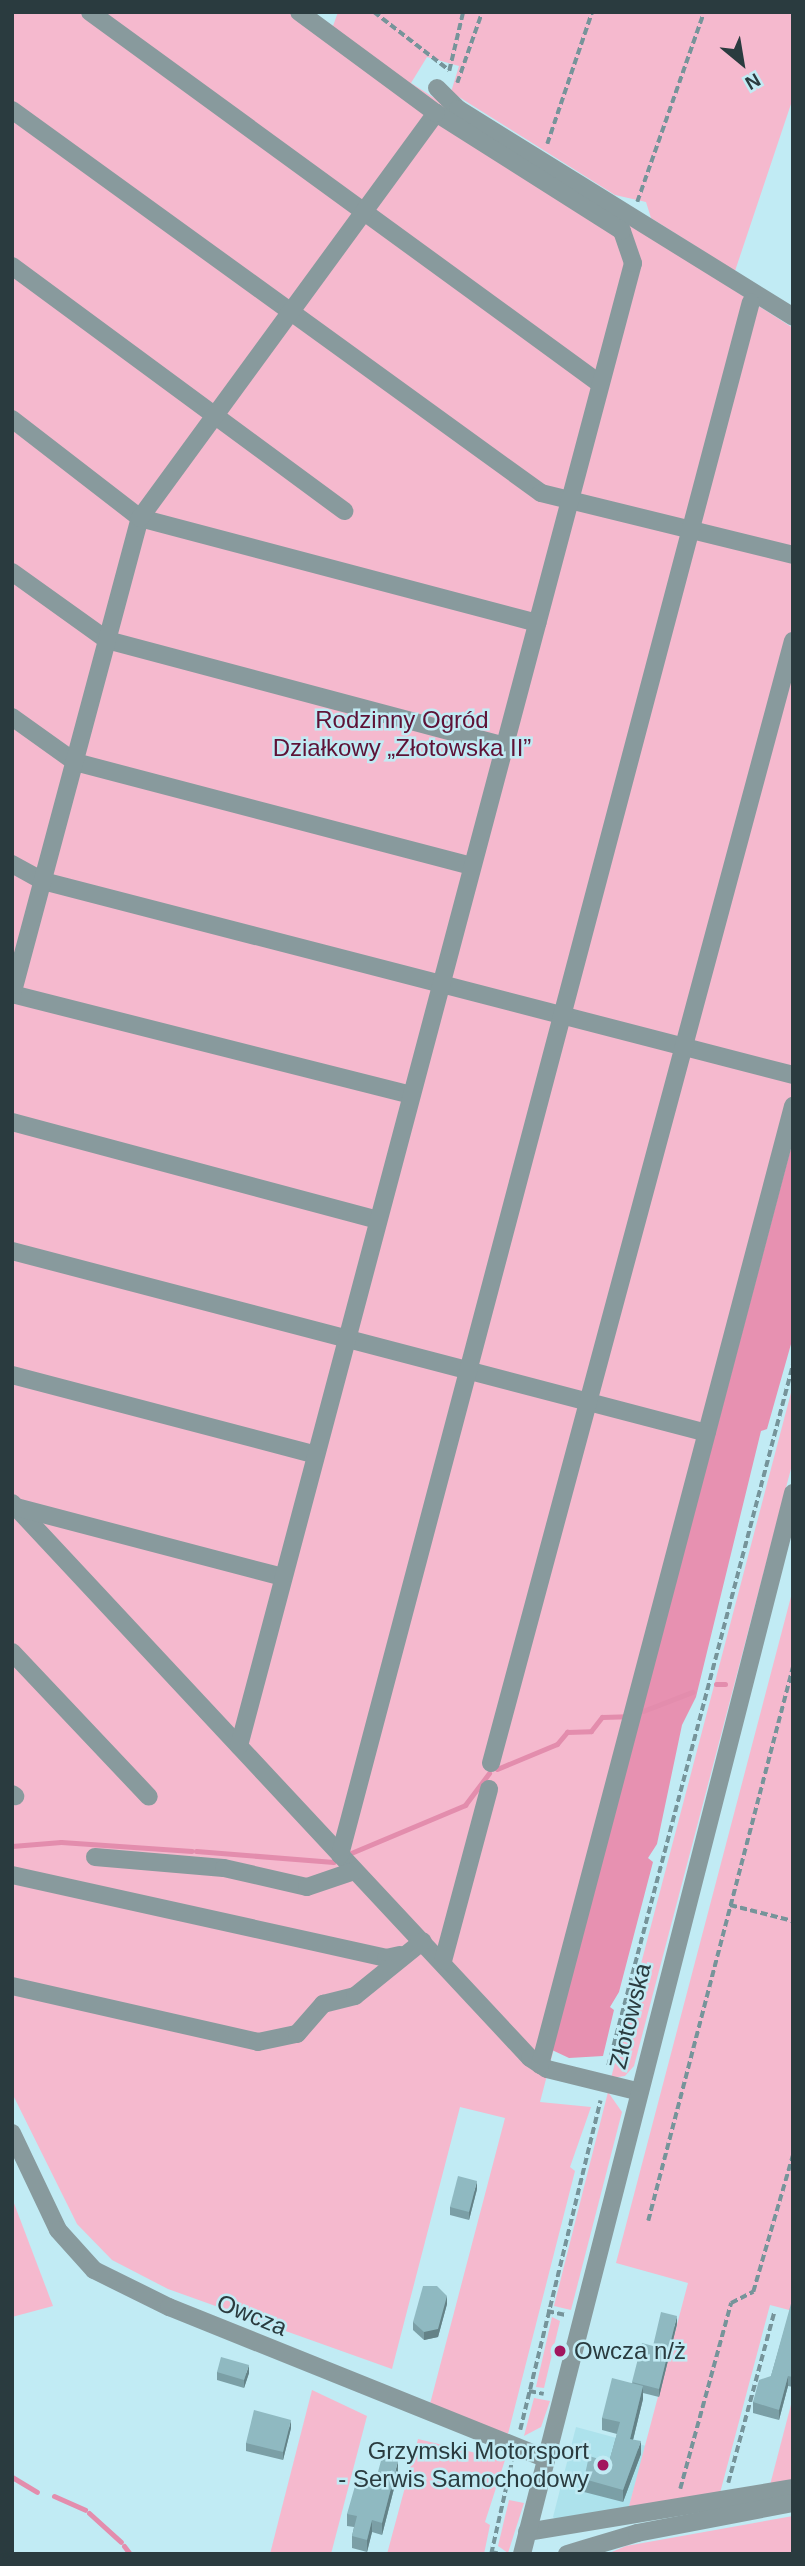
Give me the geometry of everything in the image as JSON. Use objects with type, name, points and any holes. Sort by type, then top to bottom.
[{"type":"street","points":[[90,12],[599,383]]},
{"type":"street","points":[[299,12],[793,317]]},
{"type":"street","points":[[410,1096],[12,994],[140,519],[213,413],[442,98]]},
{"type":"street","points":[[239,1746],[375,1219],[441,985],[633,263],[631,243],[622,231],[442,98]]},
{"type":"street","points":[[12,110],[541,493],[793,555]]},
{"type":"street","points":[[12,266],[344,511]]},
{"type":"street","points":[[340,1855],[751,302]]},
{"type":"street","points":[[12,419],[140,519],[537,623]]},
{"type":"street","points":[[12,572],[107,640],[504,746]]},
{"type":"street","points":[[491,1763],[590,1401],[681,1047],[793,641]]},
{"type":"street","points":[[12,717],[75,762],[472,866]]},
{"type":"street","points":[[12,863],[43,881],[793,1074]]},
{"type":"street","points":[[544,2067],[793,1107]]},
{"type":"street","points":[[12,1122],[375,1219]]},
{"type":"street","points":[[12,1251],[707,1433]]},
{"type":"street","points":[[12,1375],[316,1455]]},
{"type":"street","name":"Złotowska","points":[[522,2554],[636,2091],[793,1493]]},
{"type":"street","points":[[14,1505],[283,1577]]},
{"type":"street","points":[[14,1505],[354,1871],[544,2067],[636,2091]]},
{"type":"street","points":[[12,1652],[149,1797]]},
{"type":"street","points":[[443,1961],[489,1790]]},
{"type":"street","points":[[95,1857],[224,1868],[307,1887],[354,1871]]},
{"type":"street","points":[[12,1874],[386,1958],[403,1955]]},
{"type":"street","points":[[12,1986],[258,2042],[297,2034],[323,2004],[355,1996],[423,1941]]},
{"type":"street","name":"Owcza","points":[[12,2133],[58,2231],[94,2270],[169,2307],[545,2458]]},
{"type":"street","points":[[527,2532],[793,2488]]},
{"type":"street","points":[[567,2554],[637,2533],[793,2503]]},
{"type":"path","points":[[374,12],[449,70]]},
{"type":"path","points":[[442,98],[463,12]]},
{"type":"path","points":[[442,98],[474,38],[482,12]]},
{"type":"path","points":[[547,144],[592,12]]},
{"type":"path","points":[[639,198],[704,12]]},
{"type":"path","points":[[606,2077],[793,1364]]},
{"type":"path","points":[[648,2221],[793,1666]]},
{"type":"path","points":[[730,1905],[793,1921]]},
{"type":"path","points":[[518,2437],[602,2091]]},
{"type":"path","points":[[679,2501],[731,2303],[753,2292],[793,2154]]},
{"type":"path","points":[[728,2492],[774,2313]]},
{"type":"path","points":[[500,2554],[491,2553],[513,2457]]},
{"type":"shaded area","points":[[793,1140],[793,1337],[767,1429],[761,1431],[696,1697],[682,1725],[657,1844],[648,1858],[653,1862],[619,1992],[610,2007],[614,2010],[603,2056],[569,2058],[552,2050]]},
{"type":"shaded area","name":"Grzymski Motorsport - Serwis Samochodowy","points":[[576,2427],[646,2446],[628,2510],[558,2522],[553,2517]]},
{"type":"green space","name":"Rodzinny Ogród Działkowy „Złotowska II”","points":[[12,12],[312,12],[333,26],[338,12],[793,12],[793,98],[735,271],[651,218],[646,202],[615,195],[451,92],[459,66],[427,57],[411,83],[793,328],[793,1140],[540,2102],[591,2107],[570,2167],[575,2171],[508,2434],[430,2404],[505,2118],[460,2107],[392,2369],[168,2289],[112,2260],[77,2224],[12,2093]]},
{"type":"green space","points":[[793,1385],[793,1461],[634,2066],[625,2076],[611,2078]]},
{"type":"green space","points":[[793,1589],[793,2311],[770,2305],[720,2493],[628,2510],[688,2283],[616,2263]]},
{"type":"green space","points":[[608,2092],[622,2112],[571,2310],[554,2306]]},
{"type":"green space","points":[[12,2198],[53,2306],[12,2317]]},
{"type":"green space","points":[[552,2317],[560,2321],[544,2388],[536,2387]]},
{"type":"green space","points":[[312,2390],[367,2416],[331,2554],[270,2554]]},
{"type":"green space","points":[[793,2397],[793,2481],[770,2485]]},
{"type":"green space","points":[[534,2398],[550,2401],[541,2427],[524,2436]]},
{"type":"green space","points":[[418,2439],[505,2460],[485,2522],[490,2525],[484,2554],[387,2554]]},
{"type":"green space","points":[[509,2500],[524,2503],[508,2553],[498,2546]]},
{"type":"green space","points":[[793,2516],[793,2554],[607,2554],[626,2546]]},
{"type":"building","points":[[458,2176],[477,2181],[469,2212],[450,2207]]},
{"type":"building","points":[[423,2286],[437,2286],[447,2296],[438,2329],[424,2332],[413,2322]]},
{"type":"building","points":[[792,2300],[793,2377],[788,2376],[779,2410],[753,2402],[759,2380],[771,2376]]},
{"type":"building","points":[[661,2312],[677,2316],[659,2389],[632,2382],[642,2343],[653,2346]]},
{"type":"building","points":[[221,2357],[249,2365],[244,2380],[217,2372]]},
{"type":"building","points":[[612,2378],[643,2386],[630,2439],[641,2441],[623,2490],[584,2479],[589,2456],[609,2462],[620,2422],[602,2418]]},
{"type":"building","points":[[254,2410],[291,2420],[283,2452],[246,2443]]},
{"type":"building","points":[[382,2457],[398,2461],[382,2523],[372,2520],[367,2540],[352,2536],[357,2516],[347,2514],[355,2486],[361,2480],[375,2483]]},
{"type":"waterway","points":[[716,1684],[725,1684]]},
{"type":"waterway","points":[[643,1711],[692,1692]]},
{"type":"waterway","points":[[497,1769],[557,1744],[567,1732],[591,1731],[602,1717],[627,1716]]},
{"type":"waterway","points":[[351,1853],[465,1805],[489,1773]]},
{"type":"waterway","points":[[12,1846],[61,1842],[192,1851]]},
{"type":"waterway","points":[[196,1851],[334,1862]]},
{"type":"waterway","points":[[12,2477],[37,2492]]},
{"type":"waterway","points":[[54,2496],[85,2510]]},
{"type":"waterway","points":[[89,2513],[121,2542]]},
{"type":"waterway","points":[[124,2546],[130,2554]]},
{"type":"place","name":"Owcza n/ż","points":[[560,2351]]},
{"type":"place","name":"Grzymski Motorsport - Serwis Samochodowy","points":[[603,2465]]}]
